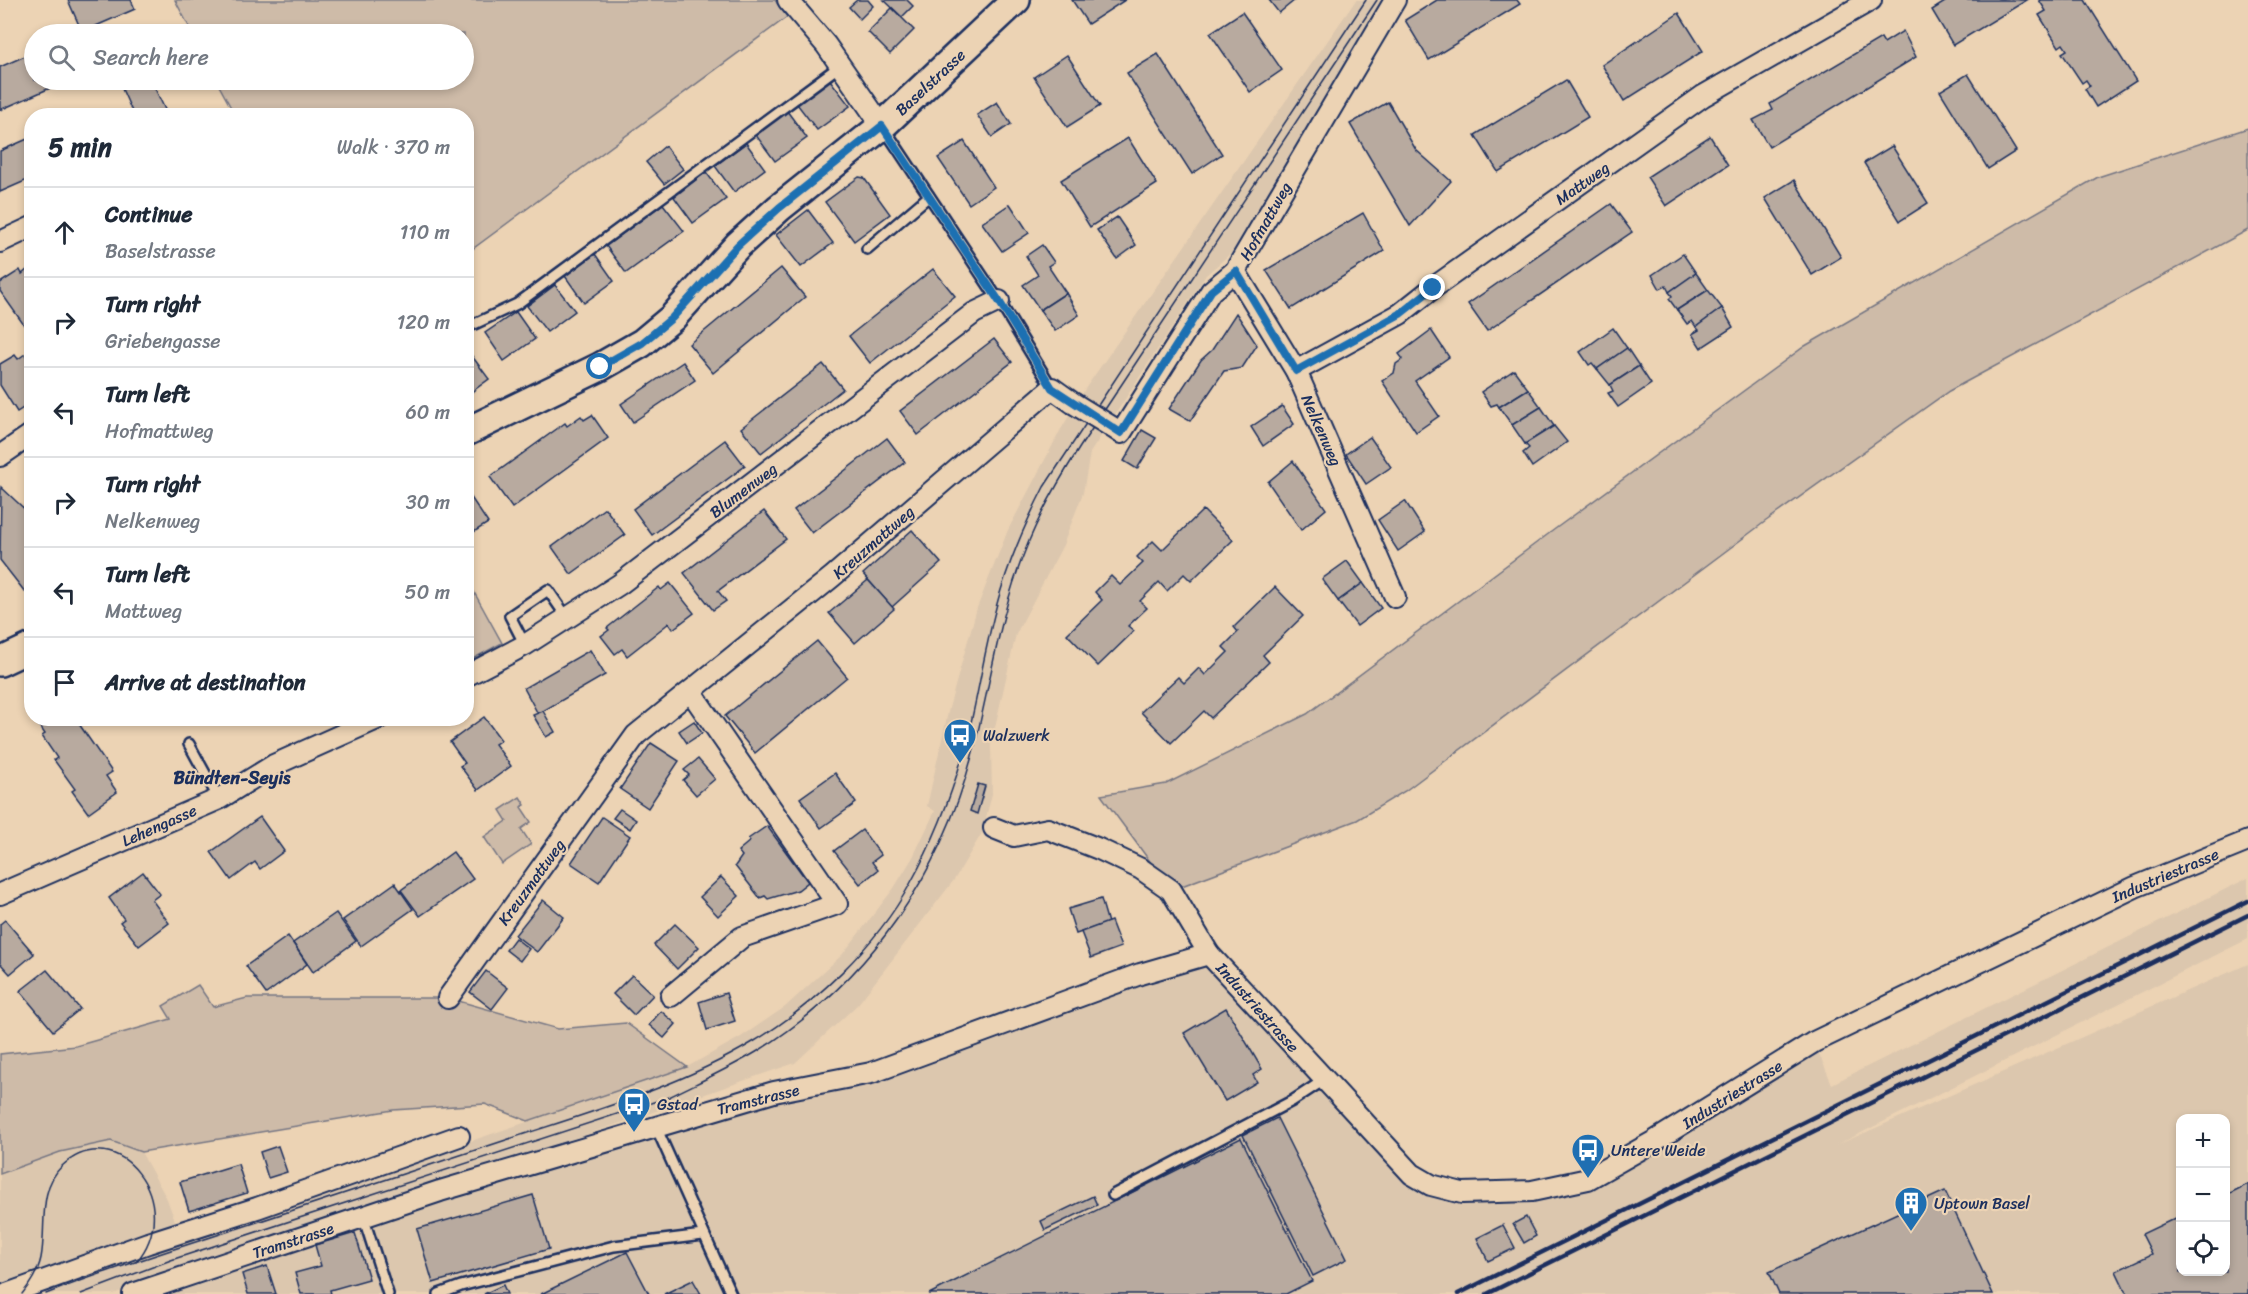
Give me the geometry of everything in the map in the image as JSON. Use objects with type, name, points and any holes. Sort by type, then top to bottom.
[{"type":"main road","name":"Baselstrasse","points":[[474,428],[600,367],[642,343],[672,318],[738,245],[779,208],[882,126],[1016,0]]},
{"type":"main road","points":[[0,662],[24,650]]},
{"type":"street","points":[[788,0],[841,66],[882,126]]},
{"type":"street","name":"Hofmattweg","points":[[1052,388],[1117,430],[1211,291],[1236,271],[1395,0]]},
{"type":"street","name":"Mattweg","points":[[1296,371],[1400,314],[1433,288],[1703,96],[1851,5],[1871,0]]},
{"type":"street","points":[[0,242],[24,232]]},
{"type":"street","name":"Nelkenweg","points":[[1236,271],[1296,371],[1395,597]]},
{"type":"street","name":"Blumenweg","points":[[474,672],[568,619],[620,584],[974,313],[999,301]]},
{"type":"street","name":"Kreuzmattweg","points":[[448,998],[636,735],[832,577],[1052,388]]},
{"type":"street","points":[[0,456],[24,440]]},
{"type":"street","points":[[671,996],[742,937],[837,904],[691,692]]},
{"type":"street","name":"Lehengasse","points":[[0,894],[219,799],[274,765],[361,726]]},
{"type":"street","name":"Industriestrasse","points":[[994,828],[1014,836],[1048,830],[1099,849],[1141,869],[1171,890],[1209,954],[1412,1174],[1431,1185],[1462,1193],[1532,1191],[1588,1179],[1653,1142],[1814,1042],[2135,887],[2248,841]]},
{"type":"street","name":"Tramstrasse","points":[[133,1294],[440,1191],[774,1092],[872,1073],[1140,974],[1209,954]]},
{"type":"street","points":[[7,1294],[459,1136]]},
{"type":"lane","points":[[474,324],[517,304],[841,66]]},
{"type":"lane","points":[[882,126],[999,301],[1052,388]]},
{"type":"lane","points":[[867,249],[929,196]]},
{"type":"lane","points":[[525,645],[510,616],[548,590],[568,619]]},
{"type":"lane","points":[[189,744],[219,799]]},
{"type":"lane","points":[[1113,1195],[1292,1101],[1324,1080]]},
{"type":"lane","points":[[656,1127],[731,1294]]},
{"type":"lane","points":[[363,1216],[388,1294]]},
{"type":"lane","points":[[439,1294],[461,1286],[614,1246],[703,1235]]},
{"type":"shaded area","points":[[175,0],[775,0],[787,17],[474,248],[474,108],[231,108],[221,90],[474,90],[474,24],[188,24]]},
{"type":"shaded area","points":[[1356,0],[1386,0],[1238,247],[1206,275],[1090,453],[1083,493],[1063,545],[1016,634],[991,745],[992,794],[982,833],[954,880],[858,1004],[795,1063],[662,1109],[113,1294],[0,1294],[0,1174],[60,1152],[111,1141],[141,1152],[167,1199],[182,1240],[687,1067],[741,1037],[785,1007],[842,955],[894,888],[913,857],[935,811],[927,806],[949,708],[977,608],[1008,530],[1060,431],[1085,389]]},
{"type":"shaded area","points":[[2248,128],[2248,230],[1949,391],[1766,521],[1405,791],[1357,820],[1171,890],[1101,795],[1166,784],[1307,714],[1805,346],[2098,177]]},
{"type":"shaded area","points":[[474,592],[502,643],[474,658]]},
{"type":"shaded area","points":[[520,797],[525,805],[521,807],[531,822],[521,829],[531,844],[502,864],[484,837],[507,821],[500,810]]},
{"type":"shaded area","points":[[2248,878],[2248,939],[1837,1145],[2248,964],[2248,1294],[133,1294],[824,1083],[1209,954],[1431,1185],[1568,1185],[1814,1042],[1832,1084]]},
{"type":"shaded area","points":[[198,985],[213,1007],[247,998],[448,998],[558,1029],[626,1023],[687,1067],[528,1121],[485,1104],[393,1110],[141,1152],[111,1141],[60,1152],[0,1174],[0,1054],[76,1046],[171,1019],[163,1006]]},
{"type":"building","points":[[68,0],[131,0],[135,9],[100,24],[78,24]]},
{"type":"building","points":[[857,0],[868,0],[873,6],[860,19],[849,7]]},
{"type":"building","points":[[884,0],[907,0],[913,6],[902,17]]},
{"type":"building","points":[[1072,0],[1125,0],[1088,24]]},
{"type":"building","points":[[1269,0],[1295,0],[1279,13]]},
{"type":"building","points":[[1437,0],[1517,0],[1520,4],[1429,60],[1405,20]]},
{"type":"building","points":[[1948,0],[2027,0],[1953,45],[1932,10]]},
{"type":"building","points":[[2039,0],[2085,0],[2136,81],[2096,107],[2085,89],[2090,86],[2086,80],[2082,83],[2062,53],[2067,50],[2063,44],[2059,47],[2039,15],[2046,11]]},
{"type":"building","points":[[892,8],[914,30],[890,54],[868,32]]},
{"type":"building","points":[[1242,12],[1282,70],[1250,92],[1210,33]]},
{"type":"building","points":[[1679,13],[1703,51],[1624,101],[1602,65]]},
{"type":"building","points":[[1903,31],[1916,57],[1769,147],[1753,120],[1773,110],[1770,104],[1881,38],[1884,43]]},
{"type":"building","points":[[1158,54],[1222,154],[1192,174],[1127,73]]},
{"type":"building","points":[[1067,55],[1100,106],[1067,127],[1034,77]]},
{"type":"building","points":[[24,56],[24,90],[46,90],[0,110],[0,67]]},
{"type":"building","points":[[1968,74],[2016,151],[1988,169],[1940,91]]},
{"type":"building","points":[[830,80],[850,106],[817,130],[797,104]]},
{"type":"building","points":[[1566,80],[1588,117],[1498,172],[1475,135]]},
{"type":"building","points":[[122,90],[156,90],[164,108],[130,108]]},
{"type":"building","points":[[997,102],[1011,124],[992,137],[977,115]]},
{"type":"building","points":[[1388,102],[1416,150],[1451,181],[1410,226],[1350,124]]},
{"type":"building","points":[[787,111],[807,138],[775,161],[755,134]]},
{"type":"building","points":[[1710,136],[1728,165],[1666,206],[1647,177]]},
{"type":"building","points":[[1128,138],[1157,184],[1090,227],[1061,180]]},
{"type":"building","points":[[24,140],[24,182],[0,192],[0,151]]},
{"type":"building","points":[[964,141],[994,187],[969,204],[938,158]]},
{"type":"building","points":[[746,143],[765,169],[734,192],[715,166]]},
{"type":"building","points":[[665,146],[683,169],[664,184],[646,162]]},
{"type":"building","points":[[1892,146],[1928,203],[1900,221],[1864,163]]},
{"type":"building","points":[[706,172],[726,199],[693,223],[674,197]]},
{"type":"building","points":[[859,177],[864,178],[890,214],[854,241],[825,202]]},
{"type":"building","points":[[1794,180],[1841,257],[1812,275],[1765,198]]},
{"type":"building","points":[[663,204],[684,231],[626,273],[606,246]]},
{"type":"building","points":[[1010,204],[1029,233],[1002,251],[982,223]]},
{"type":"building","points":[[1611,204],[1632,232],[1487,331],[1468,304]]},
{"type":"building","points":[[808,210],[833,243],[801,267],[776,235]]},
{"type":"building","points":[[1363,213],[1384,251],[1291,309],[1266,270]]},
{"type":"building","points":[[1117,217],[1136,245],[1117,259],[1097,230]]},
{"type":"building","points":[[1042,245],[1054,262],[1048,266],[1066,293],[1040,310],[1023,285],[1038,275],[1026,256]]},
{"type":"building","points":[[595,254],[614,281],[584,303],[565,276]]},
{"type":"building","points":[[1683,254],[1696,273],[1669,292],[1666,286],[1660,289],[1652,275]]},
{"type":"building","points":[[781,268],[805,297],[713,373],[689,344]]},
{"type":"building","points":[[933,269],[955,296],[870,363],[849,336]]},
{"type":"building","points":[[20,270],[22,274],[24,272],[24,325],[0,291],[0,283]]},
{"type":"building","points":[[1696,273],[1708,290],[1677,310],[1669,299],[1672,296],[1669,292]]},
{"type":"building","points":[[555,285],[575,311],[547,332],[527,306]]},
{"type":"building","points":[[1708,290],[1722,308],[1696,327],[1692,321],[1687,324],[1677,310]]},
{"type":"building","points":[[1066,293],[1079,315],[1055,331],[1040,310]]},
{"type":"building","points":[[1722,308],[1733,327],[1701,348],[1692,334],[1699,330],[1696,327]]},
{"type":"building","points":[[516,312],[535,339],[504,361],[485,333]]},
{"type":"building","points":[[1236,313],[1257,345],[1242,368],[1224,371],[1190,421],[1169,409],[1201,360],[1212,350]]},
{"type":"building","points":[[1613,328],[1627,348],[1597,369],[1592,363],[1589,365],[1580,352]]},
{"type":"building","points":[[1431,330],[1449,357],[1415,381],[1439,416],[1416,432],[1382,381],[1394,373],[1396,364],[1403,359],[1399,354]]},
{"type":"building","points":[[994,339],[1012,362],[918,435],[900,411]]},
{"type":"building","points":[[1627,348],[1639,366],[1610,385],[1597,369]]},
{"type":"building","points":[[15,355],[18,359],[24,355],[24,407],[17,412],[0,385],[0,364]]},
{"type":"building","points":[[474,359],[489,379],[474,390]]},
{"type":"building","points":[[683,362],[695,380],[633,422],[621,404]]},
{"type":"building","points":[[823,364],[843,389],[761,453],[741,428]]},
{"type":"building","points":[[1639,366],[1651,384],[1618,407],[1608,393],[1613,391],[1610,385]]},
{"type":"building","points":[[1514,370],[1528,389],[1499,407],[1497,404],[1491,406],[1481,392]]},
{"type":"building","points":[[1528,389],[1541,407],[1512,425],[1499,407]]},
{"type":"building","points":[[1282,406],[1294,424],[1263,446],[1251,427]]},
{"type":"building","points":[[1541,407],[1554,426],[1525,444],[1512,425]]},
{"type":"building","points":[[592,415],[608,438],[512,508],[490,477],[565,423],[567,426],[581,416],[584,420]]},
{"type":"building","points":[[1554,426],[1567,442],[1532,467],[1523,453],[1529,448],[1525,444]]},
{"type":"building","points":[[1142,430],[1156,438],[1137,469],[1124,461]]},
{"type":"building","points":[[1370,437],[1391,467],[1366,484],[1346,454]]},
{"type":"building","points":[[887,438],[905,462],[812,533],[794,510]]},
{"type":"building","points":[[725,440],[745,466],[652,535],[633,509]]},
{"type":"building","points":[[1293,461],[1326,509],[1301,530],[1268,482]]},
{"type":"building","points":[[1,487],[24,509],[24,591],[0,560]]},
{"type":"building","points":[[1405,501],[1425,532],[1398,551],[1378,520]]},
{"type":"building","points":[[474,502],[488,523],[474,532]]},
{"type":"building","points":[[605,508],[625,535],[571,574],[552,547]]},
{"type":"building","points":[[1203,510],[1233,540],[1191,581],[1184,574],[1167,591],[1159,582],[1140,601],[1147,608],[1128,626],[1134,631],[1098,666],[1067,634],[1102,600],[1095,592],[1111,576],[1120,585],[1143,563],[1137,557],[1153,541],[1162,550]]},
{"type":"building","points":[[764,511],[786,539],[718,591],[726,601],[713,610],[684,573]]},
{"type":"building","points":[[912,530],[941,563],[892,607],[863,574]]},
{"type":"building","points":[[1347,561],[1363,583],[1338,601],[1322,579]]},
{"type":"building","points":[[868,580],[894,609],[855,643],[829,613]]},
{"type":"building","points":[[670,583],[694,613],[673,629],[669,623],[627,656],[622,649],[615,654],[601,636],[609,630],[607,628],[659,587],[661,590]]},
{"type":"building","points":[[1363,583],[1381,608],[1357,626],[1338,601]]},
{"type":"building","points":[[1275,587],[1303,616],[1263,655],[1269,662],[1211,718],[1204,711],[1171,743],[1141,712],[1178,677],[1184,683],[1199,668],[1205,675],[1228,652],[1223,647],[1238,632],[1234,627]]},
{"type":"building","points":[[817,641],[847,677],[755,753],[725,716]]},
{"type":"building","points":[[590,650],[605,675],[538,714],[524,688]]},
{"type":"building","points":[[543,711],[555,732],[546,737],[533,715]]},
{"type":"building","points":[[484,717],[501,740],[495,744],[511,766],[478,790],[460,766],[465,763],[450,742]]},
{"type":"building","points":[[694,721],[702,733],[687,743],[679,731]]},
{"type":"building","points":[[40,726],[80,726],[112,772],[106,776],[117,792],[88,813],[72,791],[75,789],[54,760],[57,758],[42,736],[45,734]]},
{"type":"building","points":[[651,743],[679,761],[648,808],[620,789]]},
{"type":"building","points":[[698,759],[715,779],[696,795],[683,780],[689,775],[684,770]]},
{"type":"building","points":[[835,773],[856,803],[821,828],[800,798]]},
{"type":"building","points":[[978,784],[985,786],[977,814],[970,811]]},
{"type":"building","points":[[620,809],[636,820],[630,829],[613,818]]},
{"type":"building","points":[[260,817],[284,851],[260,869],[255,862],[231,880],[211,852]]},
{"type":"building","points":[[602,817],[630,836],[599,882],[571,863]]},
{"type":"building","points":[[767,826],[808,882],[798,890],[768,899],[765,896],[760,898],[735,866],[742,856],[738,851],[750,841],[748,839]]},
{"type":"building","points":[[862,830],[881,855],[872,862],[878,870],[860,884],[834,851]]},
{"type":"building","points":[[453,852],[473,879],[420,916],[401,890]]},
{"type":"building","points":[[143,872],[160,894],[152,900],[169,923],[139,946],[120,922],[124,919],[109,898]]},
{"type":"building","points":[[721,877],[739,896],[718,916],[700,897]]},
{"type":"building","points":[[395,883],[413,909],[361,946],[343,920]]},
{"type":"building","points":[[1101,899],[1108,923],[1076,934],[1068,909]]},
{"type":"building","points":[[543,900],[564,917],[537,952],[515,935]]},
{"type":"building","points":[[336,913],[356,941],[313,972],[293,943]]},
{"type":"building","points":[[5,920],[34,954],[10,974],[0,963],[0,924]]},
{"type":"building","points":[[1111,921],[1121,947],[1091,958],[1081,932]]},
{"type":"building","points":[[675,924],[699,947],[677,969],[654,945]]},
{"type":"building","points":[[288,936],[307,964],[266,994],[246,966]]},
{"type":"building","points":[[515,938],[529,949],[520,961],[506,950]]},
{"type":"building","points":[[47,970],[80,1009],[53,1031],[20,991]]},
{"type":"building","points":[[486,971],[508,988],[492,1009],[470,992]]},
{"type":"building","points":[[632,975],[653,995],[634,1015],[613,994]]},
{"type":"building","points":[[726,993],[735,1021],[707,1030],[699,1002]]},
{"type":"building","points":[[1226,1008],[1262,1069],[1253,1075],[1257,1082],[1225,1101],[1184,1033]]},
{"type":"building","points":[[661,1011],[676,1024],[664,1038],[649,1025]]},
{"type":"building","points":[[1277,1118],[1347,1259],[1313,1276],[1243,1135]]},
{"type":"building","points":[[1241,1138],[1312,1281],[1286,1294],[929,1294]]},
{"type":"building","points":[[278,1146],[287,1172],[268,1178],[260,1152]]},
{"type":"building","points":[[238,1164],[247,1193],[189,1211],[180,1182]]},
{"type":"building","points":[[2248,1184],[2248,1294],[2127,1294],[2116,1271],[2152,1254],[2142,1234],[2176,1218],[2176,1276],[2230,1276],[2230,1193]]},
{"type":"building","name":"Uptown Basel","points":[[1945,1191],[1993,1294],[1779,1294],[1769,1272]]},
{"type":"building","points":[[533,1195],[549,1249],[433,1283],[417,1229]]},
{"type":"building","points":[[1093,1196],[1097,1205],[1045,1230],[1041,1221]]},
{"type":"building","points":[[1526,1217],[1536,1236],[1524,1243],[1513,1224]]},
{"type":"building","points":[[1503,1225],[1515,1248],[1488,1261],[1477,1238]]},
{"type":"building","points":[[355,1233],[369,1279],[330,1290],[331,1294],[301,1294],[295,1273],[321,1266],[315,1245]]},
{"type":"building","points":[[627,1252],[649,1294],[541,1294]]},
{"type":"building","points":[[267,1266],[276,1294],[248,1294],[242,1274]]},
{"type":"building","points":[[693,1280],[701,1294],[664,1294]]},
{"type":"building","points":[[503,1285],[507,1294],[484,1294]]},
{"type":"tram line","points":[[46,1294],[142,1260],[569,1120],[664,1086],[725,1058],[753,1042],[798,1011],[842,972],[862,951],[896,907],[919,868],[935,834],[965,747],[1001,590],[1020,537],[1044,487],[1366,0]]},
{"type":"tram line","points":[[81,1294],[171,1260],[669,1097],[758,1051],[798,1023],[835,992],[868,957],[897,919],[922,879],[944,836],[975,744],[1016,574],[1050,497],[1080,447],[1377,0]]},
{"type":"tram line","points":[[22,1294],[34,1277],[41,1258],[44,1210],[49,1186],[62,1166],[83,1153],[104,1151],[123,1159],[139,1173],[149,1193],[153,1215],[149,1239],[136,1262]]},
{"type":"railway","points":[[1458,1294],[2248,901]]},
{"type":"railway","points":[[1487,1294],[2248,915]]},
{"type":"place","name":"Walzwerk","points":[[960,764]]},
{"type":"place","name":"Gstad","points":[[634,1133]]},
{"type":"place","name":"Untere Weide","points":[[1588,1179]]},
{"type":"place","name":"Uptown Basel","points":[[1911,1232]]},
{"type":"district","name":"Bündten-Seyis","points":[[232,778]]},
{"type":"route","points":[[600,367],[642,343],[672,318],[738,245],[779,208],[882,126],[999,301],[1052,388],[1121,433],[1211,291],[1236,271],[1296,371],[1400,314],[1433,288]]}]
